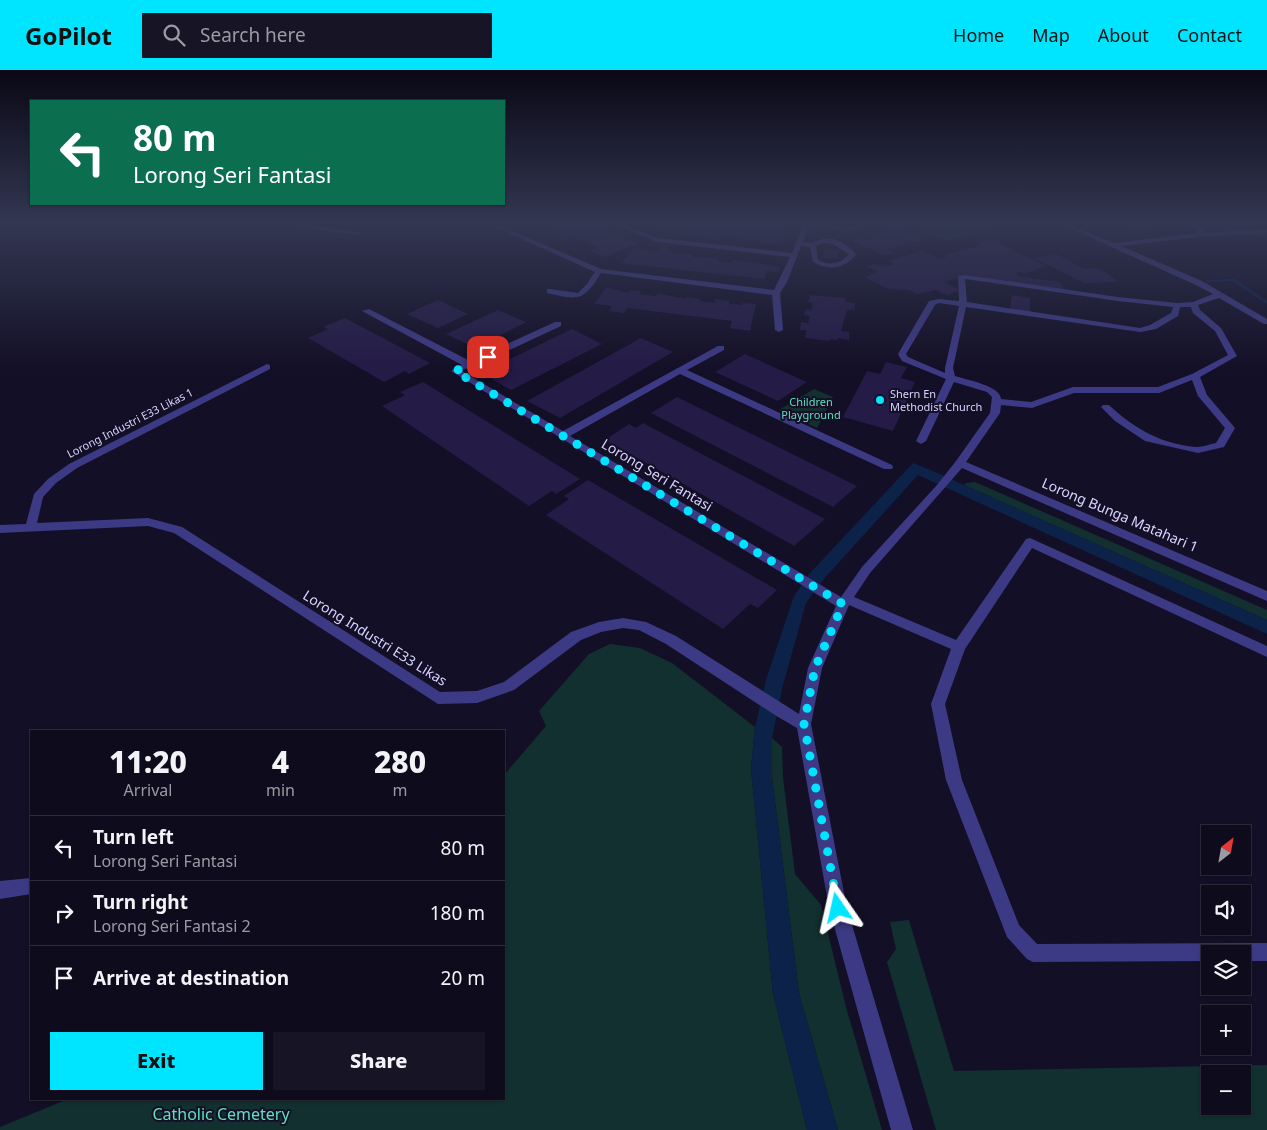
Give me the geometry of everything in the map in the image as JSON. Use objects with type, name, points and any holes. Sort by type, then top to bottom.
[{"type":"street","points":[[550,291],[579,296],[585,293],[599,271]]},
{"type":"street","points":[[603,271],[776,293]]},
{"type":"street","points":[[779,330],[776,293],[787,271]]},
{"type":"street","points":[[1173,271],[1199,283],[1267,322]]},
{"type":"street","points":[[921,441],[951,378],[949,368],[963,304],[961,278],[1177,305],[1194,304],[1219,295]]},
{"type":"street","points":[[902,1130],[838,908],[804,724],[815,668],[845,602],[866,570],[960,463],[995,413],[998,402],[997,396],[990,390],[951,378],[905,359],[902,354],[932,303],[947,301],[1144,330],[1175,314],[1177,305]]},
{"type":"street","points":[[998,402],[1032,405],[1074,390],[1159,390],[1196,376],[1233,356],[1218,330],[1196,311],[1194,304]]},
{"type":"street","points":[[366,311],[470,365],[558,324]]},
{"type":"street","points":[[562,436],[720,348]]},
{"type":"street","name":"Lorong Seri Fantasi","points":[[470,365],[455,371],[820,592],[959,647]]},
{"type":"street","name":"Lorong Industri E33 Likas 1","points":[[31,526],[38,496],[52,481],[73,466],[267,367]]},
{"type":"street","points":[[681,371],[888,467]]},
{"type":"street","points":[[1106,407],[1118,419],[1149,439],[1198,450],[1220,445],[1230,428],[1203,396],[1196,376]]},
{"type":"street","name":"Lorong Bunga Matahari 1","points":[[960,463],[1267,596]]},
{"type":"street","name":"Lorong Industri E33 Likas","points":[[0,528],[148,522],[178,530],[438,698],[477,697],[509,686],[576,636],[599,627],[622,623],[641,626],[671,640],[783,713],[804,724]]},
{"type":"street","points":[[1267,652],[1030,542],[959,647],[938,704],[954,780],[1013,931],[1033,953],[1267,952]]},
{"type":"street","points":[[0,890],[30,886]]},
{"type":"green space","name":"Children Playground","points":[[814,389],[833,397],[817,428],[779,410]]},
{"type":"green space","points":[[975,482],[1267,610],[1267,620],[964,485]]},
{"type":"green space","name":"Catholic Cemetery","points":[[610,644],[640,648],[672,663],[755,727],[751,769],[773,994],[807,1130],[0,1130],[0,1127],[66,1100],[505,1100],[505,774],[546,726],[539,711],[589,654]]},
{"type":"green space","points":[[772,738],[782,747],[783,778],[795,874],[821,905],[846,1007],[882,1130],[838,1130],[799,993],[772,777]]},
{"type":"green space","points":[[909,920],[954,1071],[1201,1066],[1201,1115],[1251,1115],[1251,1065],[1267,1065],[1267,1130],[936,1130],[887,962],[896,949],[890,922]]},
{"type":"water","points":[[913,463],[1267,620],[1267,634],[918,475],[823,580],[806,603],[782,689],[772,738],[772,777],[799,993],[838,1130],[807,1130],[773,994],[751,769],[755,727],[766,680],[794,596],[810,573]]},
{"type":"building","points":[[697,271],[767,271],[764,279]]},
{"type":"building","points":[[1031,271],[1024,274],[1021,272],[1016,273],[1018,276],[1062,283],[1064,290],[965,275],[944,282],[960,290],[947,295],[936,290],[917,294],[909,290],[889,289],[864,277],[878,272]]},
{"type":"building","points":[[1061,271],[1104,271],[1119,282],[1084,283]]},
{"type":"building","points":[[607,287],[628,293],[629,290],[641,291],[640,294],[656,296],[657,293],[715,303],[715,299],[730,301],[729,304],[756,304],[750,331],[730,328],[732,321],[627,308],[624,313],[609,311],[612,306],[594,304]]},
{"type":"building","points":[[810,295],[845,298],[846,302],[855,303],[855,310],[847,310],[841,331],[849,332],[849,340],[838,338],[838,340],[830,339],[830,341],[805,338],[806,330],[800,330],[801,322],[808,323],[810,316],[804,315],[805,309],[811,310],[813,303],[808,302]]},
{"type":"building","points":[[1012,295],[1030,298],[1030,313],[1010,310]]},
{"type":"building","points":[[438,300],[468,314],[438,328],[407,314]]},
{"type":"building","points":[[498,310],[526,322],[475,348],[446,334]]},
{"type":"building","points":[[345,318],[430,363],[409,374],[405,371],[384,382],[308,338],[328,329],[323,327]]},
{"type":"building","points":[[572,329],[602,344],[511,390],[481,373]]},
{"type":"building","points":[[641,338],[673,352],[560,418],[527,401]]},
{"type":"building","points":[[745,354],[807,382],[778,401],[715,372]]},
{"type":"building","name":"Shern En Methodist Church","points":[[886,362],[907,367],[901,378],[915,382],[893,431],[843,417],[867,371],[880,374]]},
{"type":"building","points":[[423,382],[580,479],[556,494],[552,491],[529,506],[382,406],[405,395],[400,392]]},
{"type":"building","points":[[677,397],[857,486],[833,507],[651,413]]},
{"type":"building","points":[[643,423],[825,519],[794,546],[605,440],[629,424],[636,428]]},
{"type":"building","points":[[588,480],[777,590],[758,608],[750,604],[723,629],[546,515],[569,499],[564,496]]},
{"type":"waterway","points":[[1207,281],[1233,280],[1267,303]]},
{"type":"place","name":"Shern En Methodist Church","points":[[880,400]]},
{"type":"route","points":[[488,357],[455,371],[820,592],[843,604],[815,668],[804,724],[838,908]]}]
